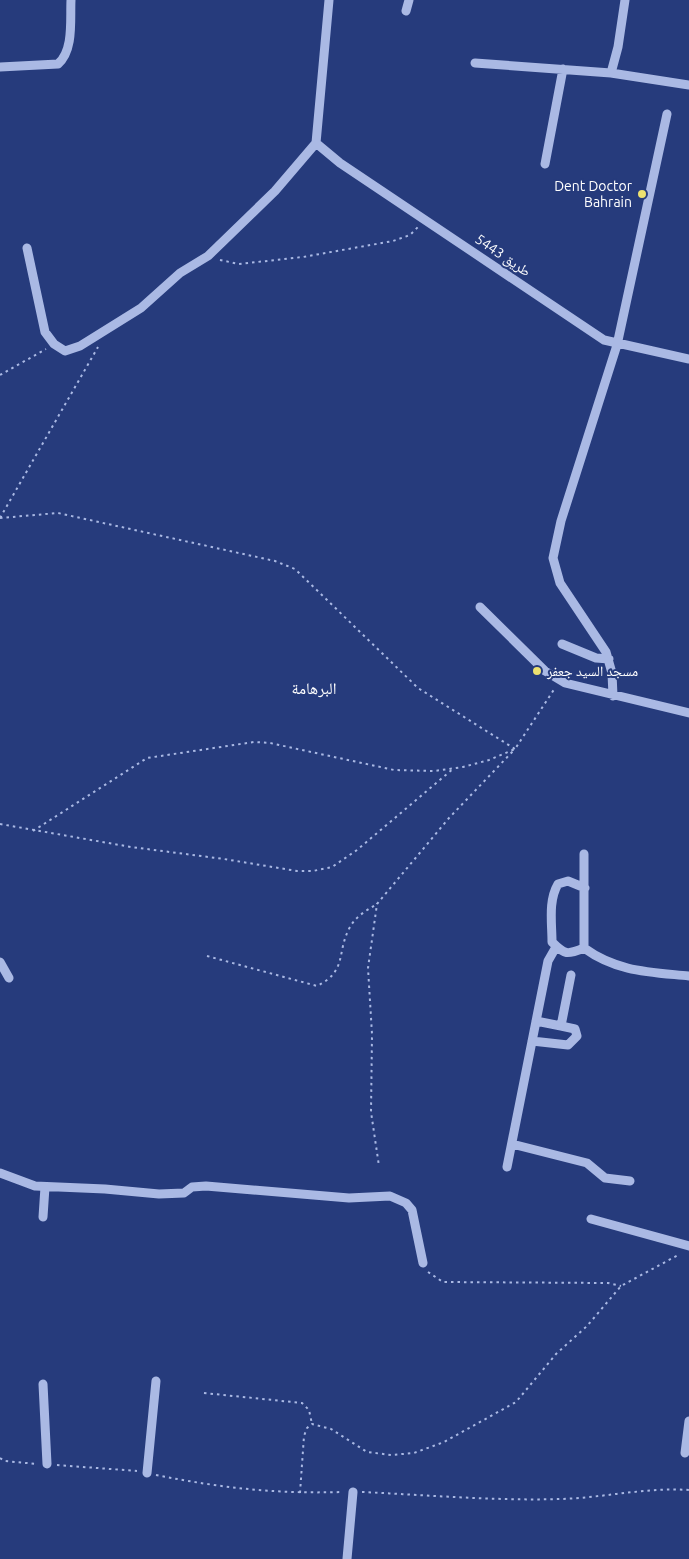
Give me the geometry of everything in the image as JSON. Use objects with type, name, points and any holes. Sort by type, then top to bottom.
[{"type":"street","points":[[0,67],[58,64],[65,58],[68,49],[71,0]]},
{"type":"street","points":[[27,248],[45,332],[54,344],[65,351],[80,346],[141,308],[180,273],[208,256],[275,191],[316,143],[329,0]]},
{"type":"street","points":[[406,11],[408,0]]},
{"type":"street","points":[[611,73],[618,47],[624,0]]},
{"type":"street","points":[[475,63],[611,73],[689,85]]},
{"type":"street","points":[[545,164],[563,69]]},
{"type":"street","points":[[613,696],[609,659],[560,583],[553,558],[557,534],[617,345],[667,114]]},
{"type":"street","name":"طريق 5443","points":[[316,143],[340,163],[604,340],[617,345],[689,359]]},
{"type":"street","points":[[480,607],[545,671],[560,680],[613,696],[689,713]]},
{"type":"street","points":[[562,644],[596,658],[609,659]]},
{"type":"street","points":[[584,854],[584,948]]},
{"type":"street","points":[[584,948],[568,954],[560,952],[552,942],[554,892],[558,884],[568,881],[585,888]]},
{"type":"street","points":[[507,1167],[548,961],[556,947]]},
{"type":"street","points":[[584,948],[601,960],[614,965],[689,976]]},
{"type":"street","points":[[0,962],[9,978]]},
{"type":"street","points":[[561,1026],[570,975]]},
{"type":"street","points":[[532,1041],[568,1045],[577,1036],[575,1029],[536,1021]]},
{"type":"street","points":[[512,1144],[587,1163],[605,1178],[630,1181]]},
{"type":"street","points":[[0,1173],[35,1186],[45,1187],[171,1194],[184,1193],[192,1187],[206,1186],[349,1198],[390,1196],[406,1203],[412,1210],[423,1263]]},
{"type":"street","points":[[43,1217],[45,1187]]},
{"type":"street","points":[[591,1219],[689,1246]]},
{"type":"street","points":[[147,1473],[156,1381]]},
{"type":"street","points":[[43,1384],[47,1464]]},
{"type":"street","points":[[685,1453],[689,1420]]},
{"type":"street","points":[[347,1559],[353,1492]]},
{"type":"path","points":[[208,256],[239,264],[303,257],[393,241],[410,235],[426,220]]},
{"type":"path","points":[[0,375],[54,344]]},
{"type":"path","points":[[0,518],[100,344]]},
{"type":"path","points":[[0,518],[58,513],[275,561],[295,570],[418,688],[516,749]]},
{"type":"path","points":[[207,956],[317,986],[330,980],[338,971],[345,936],[350,925],[358,916],[377,904],[449,818],[516,749],[560,680]]},
{"type":"path","points":[[33,831],[147,758],[254,742],[270,743],[394,770],[454,768],[489,760],[516,749]]},
{"type":"path","points":[[0,824],[33,831],[296,871],[313,871],[332,867],[357,850],[454,768]]},
{"type":"path","points":[[377,904],[368,968],[372,1034],[371,1112],[379,1166]]},
{"type":"path","points":[[312,1424],[331,1429],[367,1452],[391,1455],[414,1453],[444,1442],[516,1402],[556,1354],[587,1326],[621,1286],[680,1254]]},
{"type":"path","points":[[423,1263],[434,1278],[443,1282],[608,1283],[621,1286]]},
{"type":"path","points":[[204,1393],[302,1403],[308,1410],[312,1424]]},
{"type":"path","points":[[300,1493],[304,1436],[307,1428],[312,1424]]},
{"type":"place","name":"Dent Doctor Bahrain","points":[[642,194]]},
{"type":"place","name":"مسجد السيد جعفر","points":[[537,671]]},
{"type":"district","name":"البرهامة","points":[[314,688]]}]
